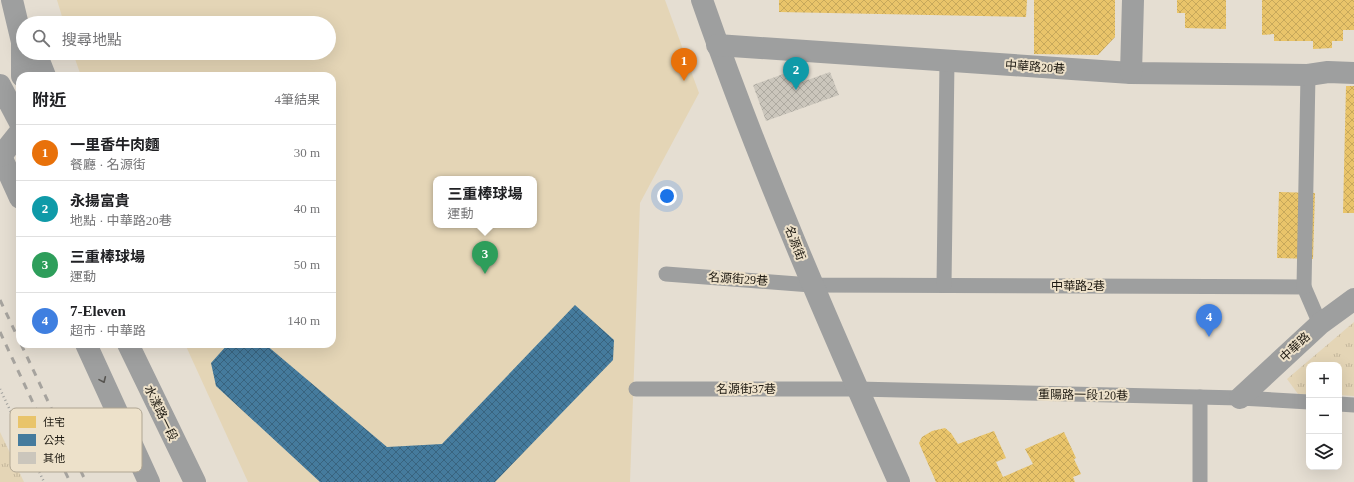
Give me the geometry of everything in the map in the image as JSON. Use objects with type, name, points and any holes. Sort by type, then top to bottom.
[{"type":"street","points":[[12,0],[16,17]]},
{"type":"street","points":[[16,0],[22,16]]},
{"type":"street","name":"名源街","points":[[702,0],[717,45],[811,285],[899,482]]},
{"type":"street","points":[[1131,73],[1132,0]]},
{"type":"street","name":"中華路20巷","points":[[717,45],[1131,73],[1308,76],[1328,72],[1354,73]]},
{"type":"street","points":[[22,60],[22,72]]},
{"type":"street","points":[[38,60],[43,72]]},
{"type":"street","points":[[0,85],[16,115]]},
{"type":"street","points":[[16,137],[0,155],[16,189]]},
{"type":"street","name":"中華路","points":[[1240,398],[1320,324],[1354,300]]},
{"type":"street","points":[[88,348],[115,408]]},
{"type":"street","name":"水漾路一段","points":[[134,354],[195,482]]},
{"type":"street","points":[[142,467],[149,482]]},
{"type":"lane","points":[[944,285],[947,61]]},
{"type":"lane","points":[[1308,76],[1304,287],[1320,324]]},
{"type":"lane","name":"名源街29巷","points":[[666,274],[811,285]]},
{"type":"lane","name":"中華路2巷","points":[[811,285],[1304,287]]},
{"type":"lane","name":"名源街37巷","points":[[636,388],[857,389]]},
{"type":"lane","name":"重陽路一段120巷","points":[[857,389],[1240,398],[1306,402]]},
{"type":"lane","points":[[1200,397],[1200,482]]},
{"type":"lane","points":[[1342,404],[1354,404]]},
{"type":"path","points":[[0,389],[10,410]]},
{"type":"path","points":[[39,472],[44,482]]},
{"type":"green space","points":[[57,0],[665,0],[699,93],[640,203],[630,482],[248,482],[187,348],[336,348],[336,72],[80,72],[75,60],[336,60],[336,16],[62,16]]},
{"type":"green space","points":[[1354,322],[1354,396],[1342,395],[1342,362],[1307,362]]},
{"type":"green space","points":[[1306,363],[1306,395],[1298,394],[1287,379]]},
{"type":"green space","points":[[0,432],[10,453],[10,472],[19,472],[24,482],[0,482]]},
{"type":"building: 住宅","points":[[779,0],[1027,0],[1026,17],[779,12]]},
{"type":"building: 住宅","points":[[1034,0],[1115,0],[1115,37],[1098,55],[1034,54]]},
{"type":"building: 住宅","points":[[1177,0],[1226,0],[1226,29],[1185,28],[1185,13],[1177,13]]},
{"type":"building: 住宅","points":[[1262,0],[1354,0],[1354,30],[1343,30],[1343,41],[1332,41],[1332,48],[1313,49],[1313,41],[1274,41],[1274,34],[1262,35]]},
{"type":"building: 住宅","points":[[1346,86],[1354,86],[1354,213],[1343,213]]},
{"type":"building: 住宅","points":[[1279,192],[1315,193],[1313,259],[1277,258]]},
{"type":"building: 住宅","points":[[945,428],[951,433],[958,444],[994,431],[1006,458],[996,462],[1003,477],[1033,464],[1025,449],[1064,432],[1076,458],[1074,459],[1081,474],[1073,477],[1075,482],[936,482],[919,443],[922,437],[932,431]]},
{"type":"building: 公共","points":[[575,305],[614,340],[613,360],[495,482],[320,482],[216,386],[211,363],[224,348],[270,348],[387,447],[442,444]]},
{"type":"building: 其他","points":[[797,69],[802,82],[830,72],[839,95],[766,121],[753,85]]},
{"type":"railway","points":[[0,300],[16,334]]},
{"type":"railway","points":[[0,332],[35,408]]},
{"type":"railway","points":[[23,348],[51,408]]},
{"type":"railway","points":[[65,472],[70,482]]},
{"type":"railway","points":[[81,472],[86,482]]},
{"type":"place","name":"一里香牛肉麵","points":[[684,81]]},
{"type":"place","name":"永揚富貴","points":[[796,90]]},
{"type":"place","name":"三重棒球場","points":[[485,274]]},
{"type":"place","name":"7-Eleven","points":[[1209,337]]}]
